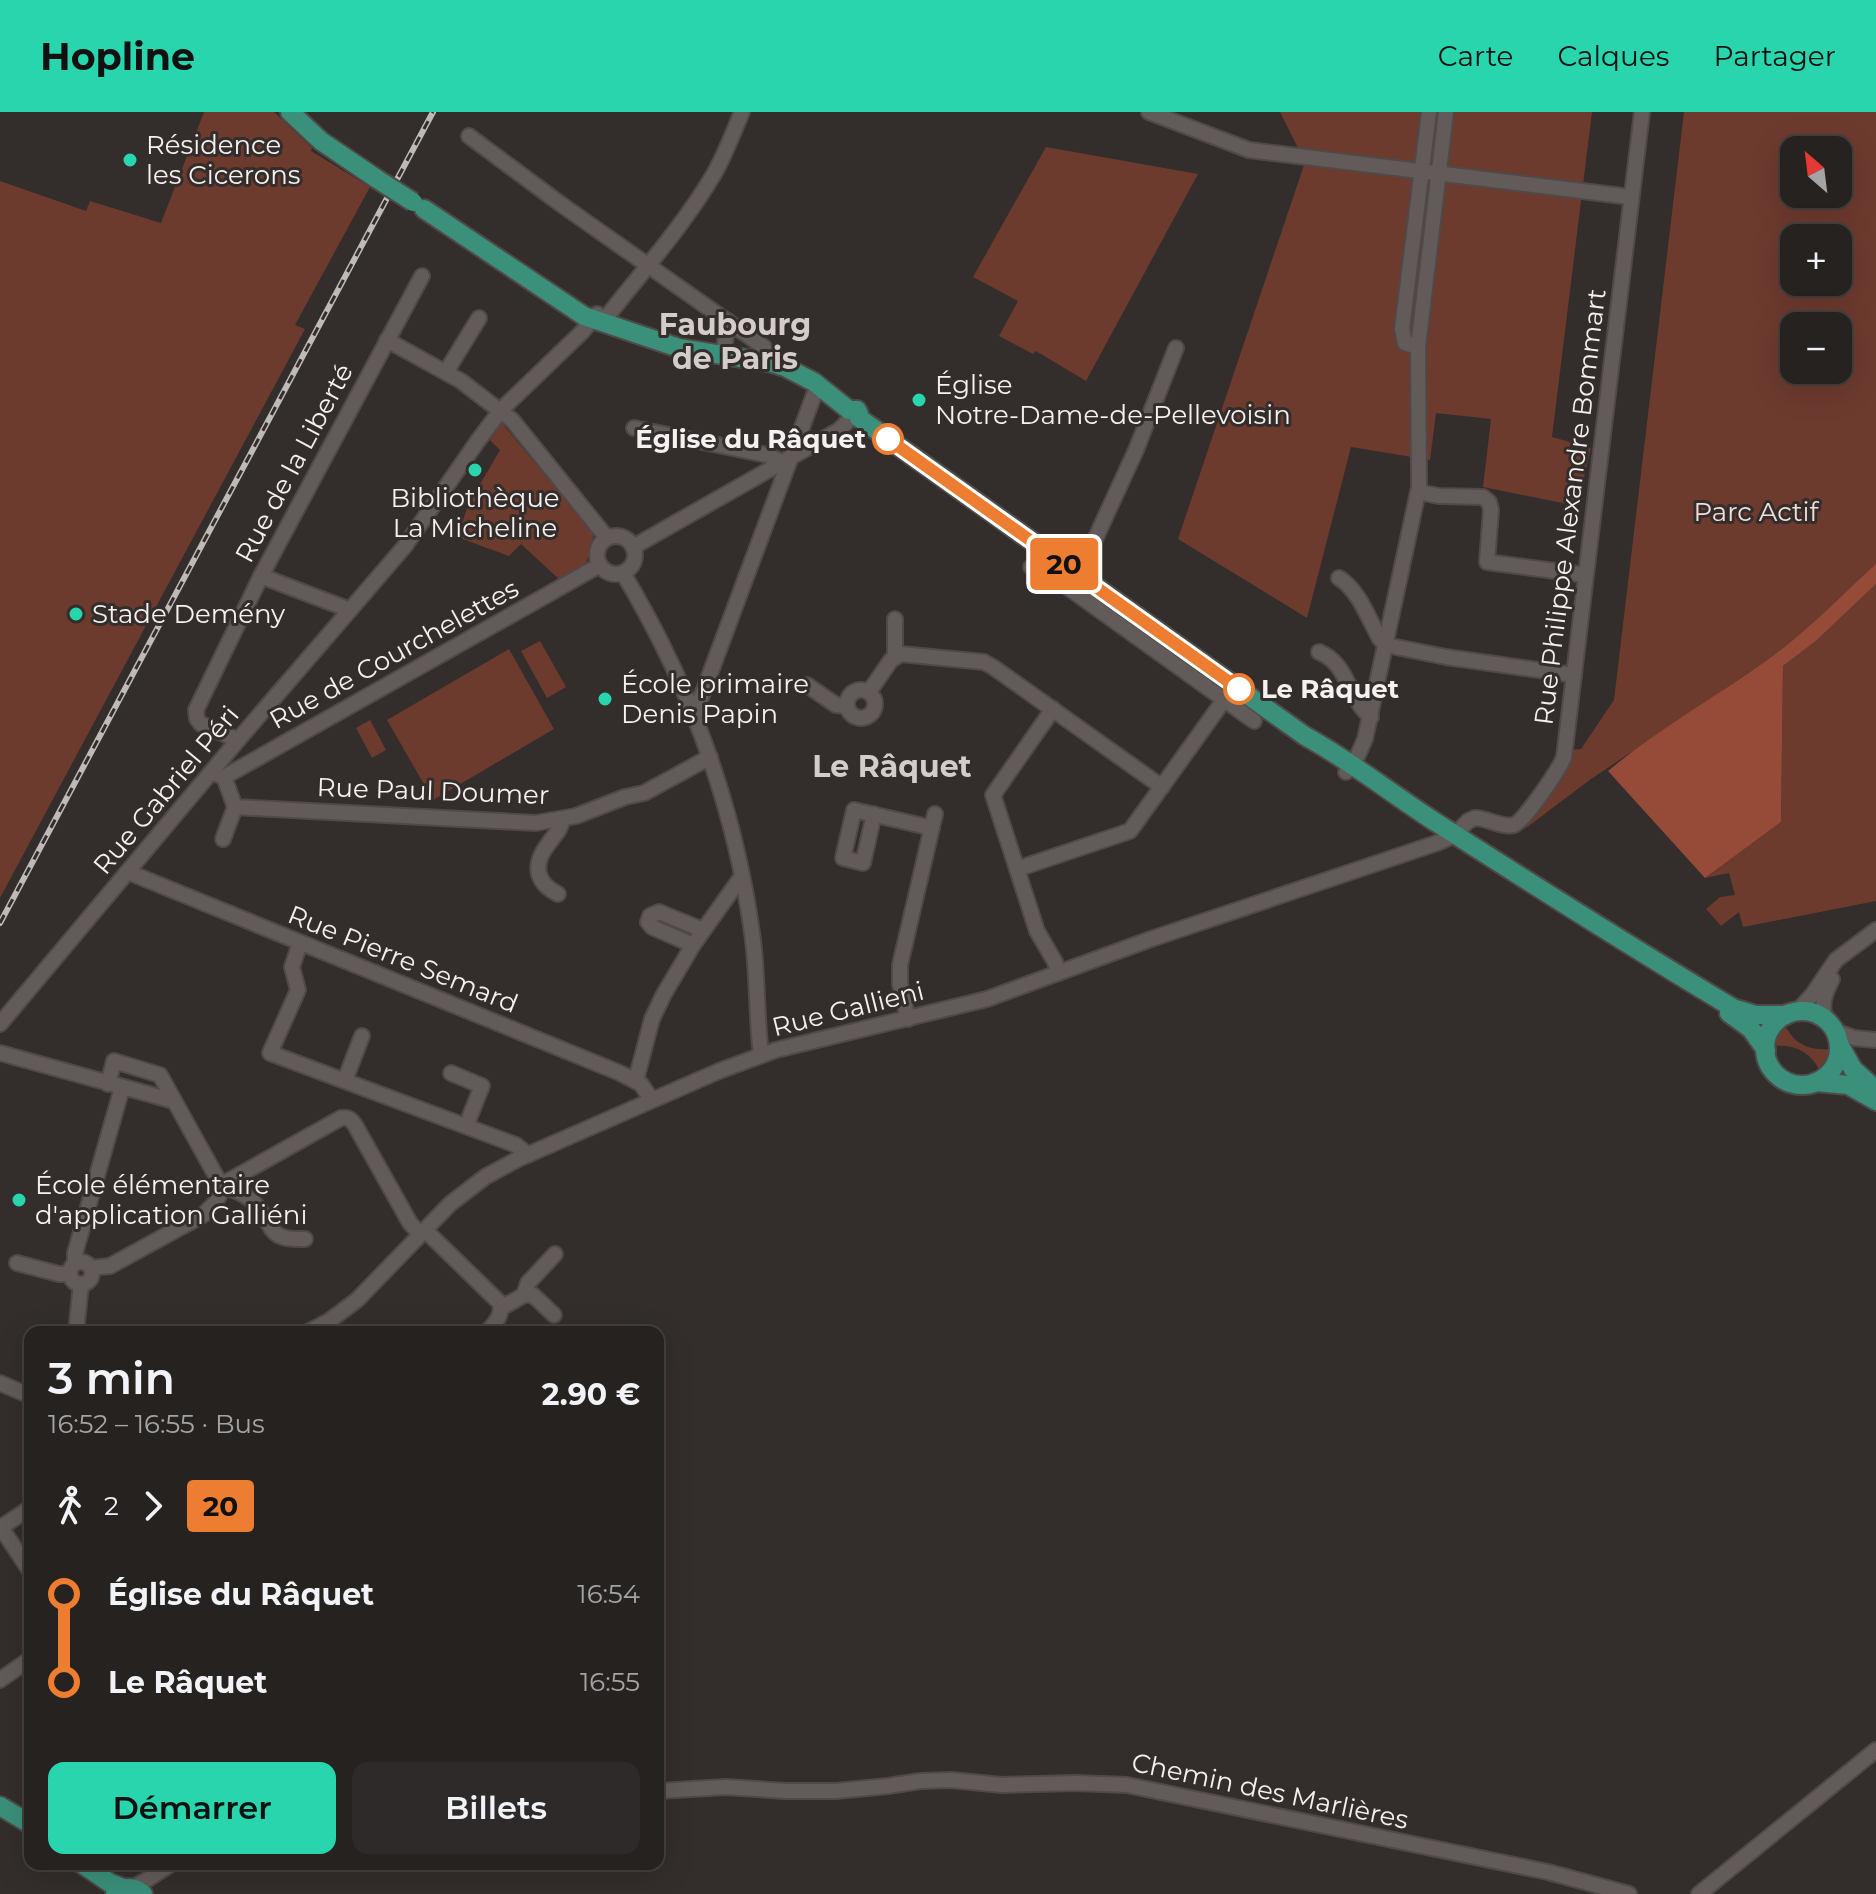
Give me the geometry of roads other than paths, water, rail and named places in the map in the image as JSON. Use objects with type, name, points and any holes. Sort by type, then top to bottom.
[{"type":"main road","points":[[290,112],[321,141],[377,179],[483,242],[603,321],[669,346],[779,365],[820,387],[852,416],[1450,839],[1576,923],[1737,1017],[1756,1034],[1766,1050],[1771,1067],[1783,1079],[1798,1084],[1848,1085],[1876,1101]]},
{"type":"main road","points":[[1450,839],[1489,857],[1733,1008],[1749,1014],[1811,1012],[1833,1032],[1853,1069],[1876,1090]]},
{"type":"main road","points":[[1766,1050],[1771,1029],[1776,1022],[1792,1013]]},
{"type":"main road","points":[[1816,1082],[1834,1066],[1838,1053],[1833,1032]]},
{"type":"main road","points":[[0,1806],[24,1820]]},
{"type":"main road","points":[[85,1870],[103,1894]]},
{"type":"main road","points":[[89,1870],[128,1891]]},
{"type":"street","name":"Rue Gabriel Péri","points":[[0,1024],[128,872],[218,775],[238,740],[412,537],[501,410],[603,321],[649,266],[712,177],[742,112]]},
{"type":"street","points":[[1149,112],[1253,151],[1631,197]]},
{"type":"street","points":[[1418,347],[1405,343],[1402,329],[1429,112]]},
{"type":"street","points":[[1349,768],[1362,747],[1371,717],[1418,492],[1418,347],[1446,112]]},
{"type":"street","name":"Rue Philippe Alexandre Bommart","points":[[1450,839],[1475,818],[1509,825],[1517,823],[1562,763],[1642,112]]},
{"type":"street","points":[[469,136],[764,347]]},
{"type":"street","name":"Rue de la Liberté","points":[[238,740],[201,724],[196,713],[261,576],[422,276]]},
{"type":"street","points":[[446,372],[479,318]]},
{"type":"street","points":[[723,356],[728,321]]},
{"type":"street","points":[[387,340],[469,386],[501,410],[517,425],[607,538]]},
{"type":"street","points":[[1076,573],[1086,559],[1136,450],[1176,348]]},
{"type":"street","points":[[695,714],[788,459],[820,387]]},
{"type":"street","points":[[633,547],[841,429],[852,416]]},
{"type":"street","points":[[634,428],[788,459]]},
{"type":"street","points":[[1418,492],[1444,497],[1478,496],[1486,500],[1491,506],[1487,562],[1585,575]]},
{"type":"street","points":[[622,537],[633,547],[634,562],[623,573],[610,573],[600,565],[597,550],[607,538],[622,537]]},
{"type":"street","name":"Rue de Courchelettes","points":[[218,775],[600,565]]},
{"type":"street","points":[[1031,567],[1052,576],[1254,721]]},
{"type":"street","points":[[623,573],[661,641],[695,714],[734,834],[754,952],[761,1055]]},
{"type":"street","points":[[261,576],[350,610]]},
{"type":"street","points":[[1339,578],[1353,591],[1386,645],[1574,675]]},
{"type":"street","points":[[869,692],[895,656],[895,619]]},
{"type":"street","points":[[1319,652],[1334,660],[1371,717]]},
{"type":"street","points":[[895,656],[905,654],[984,662],[1162,787]]},
{"type":"street","points":[[807,685],[836,705],[846,706]]},
{"type":"street","points":[[853,692],[869,692],[875,704],[873,711],[868,716],[854,717],[846,706],[848,698],[853,692]]},
{"type":"street","points":[[1017,869],[1132,828],[1224,700]]},
{"type":"street","points":[[1053,709],[993,792],[993,797],[1037,931],[1059,973]]},
{"type":"street","name":"Rue Paul Doumer","points":[[235,807],[527,823],[562,820],[644,793],[710,757]]},
{"type":"street","points":[[218,775],[235,807],[223,839]]},
{"type":"street","points":[[874,814],[934,821],[900,965],[900,984],[908,1019]]},
{"type":"street","points":[[558,894],[544,884],[538,868],[541,854],[561,827],[562,820]]},
{"type":"street","name":"Rue Gallieni","points":[[318,1326],[357,1300],[450,1204],[475,1183],[528,1155],[719,1071],[761,1055],[987,999],[1151,939],[1450,839]]},
{"type":"street","name":"Rue Pierre Semard","points":[[128,872],[636,1080],[652,1100]]},
{"type":"street","points":[[636,1080],[656,1011],[678,968],[742,876]]},
{"type":"street","points":[[693,945],[652,927],[648,922],[650,916],[659,912],[703,930]]},
{"type":"street","points":[[1792,1013],[1813,994],[1836,960],[1876,930]]},
{"type":"street","points":[[1861,941],[1836,973],[1826,992],[1823,1007],[1833,1032],[1876,1040]]},
{"type":"street","points":[[300,943],[292,967],[298,990],[270,1053],[516,1145],[528,1155]]},
{"type":"street","points":[[345,1080],[362,1036]]},
{"type":"street","points":[[0,1053],[174,1101]]},
{"type":"street","points":[[76,1326],[74,1255],[115,1086],[114,1061],[160,1075],[221,1185],[252,1201],[274,1232],[285,1238],[305,1239]]},
{"type":"street","points":[[451,1073],[482,1086],[466,1126]]},
{"type":"street","points":[[221,1185],[345,1118],[355,1125],[410,1223],[497,1299],[501,1308],[499,1318],[492,1326]]},
{"type":"street","points":[[17,1263],[59,1274],[75,1274],[90,1280],[91,1268],[110,1266],[203,1215],[216,1202],[221,1185]]},
{"type":"street","points":[[524,1295],[528,1283],[555,1254]]},
{"type":"street","points":[[501,1308],[524,1295],[533,1295],[554,1315]]},
{"type":"street","points":[[0,1383],[24,1393]]},
{"type":"street","points":[[24,1512],[0,1527],[24,1562]]},
{"type":"street","points":[[0,1680],[24,1663]]},
{"type":"street","points":[[1699,1894],[1876,1750]]},
{"type":"street","name":"Chemin des Marlières","points":[[664,1791],[712,1787],[836,1791],[929,1780],[1002,1785],[1127,1785],[1548,1872],[1629,1894]]},
{"type":"street","points":[[128,1891],[162,1870]]},
{"type":"street","points":[[151,1894],[168,1870]]},
{"type":"railway","points":[[0,923],[433,112]]},
{"type":"place","name":"Résidence les Cicerons","points":[[130,160]]},
{"type":"place","name":"Église Notre-Dame-de-Pellevoisin","points":[[919,400]]},
{"type":"place","name":"Église du Râquet","points":[[888,439]]},
{"type":"place","name":"Bibliothèque La Micheline","points":[[475,470]]},
{"type":"place","name":"Stade Demény","points":[[76,614]]},
{"type":"place","name":"Le Râquet","points":[[1239,689]]},
{"type":"place","name":"École primaire Denis Papin","points":[[605,699]]},
{"type":"place","name":"École élémentaire d'application Galliéni","points":[[19,1200]]},
{"type":"district","name":"Faubourg de Paris","points":[[735,341]]},
{"type":"district","name":"Le Râquet","points":[[892,766]]},
{"type":"park label","name":"Parc Actif","points":[[1756,512]]}]
